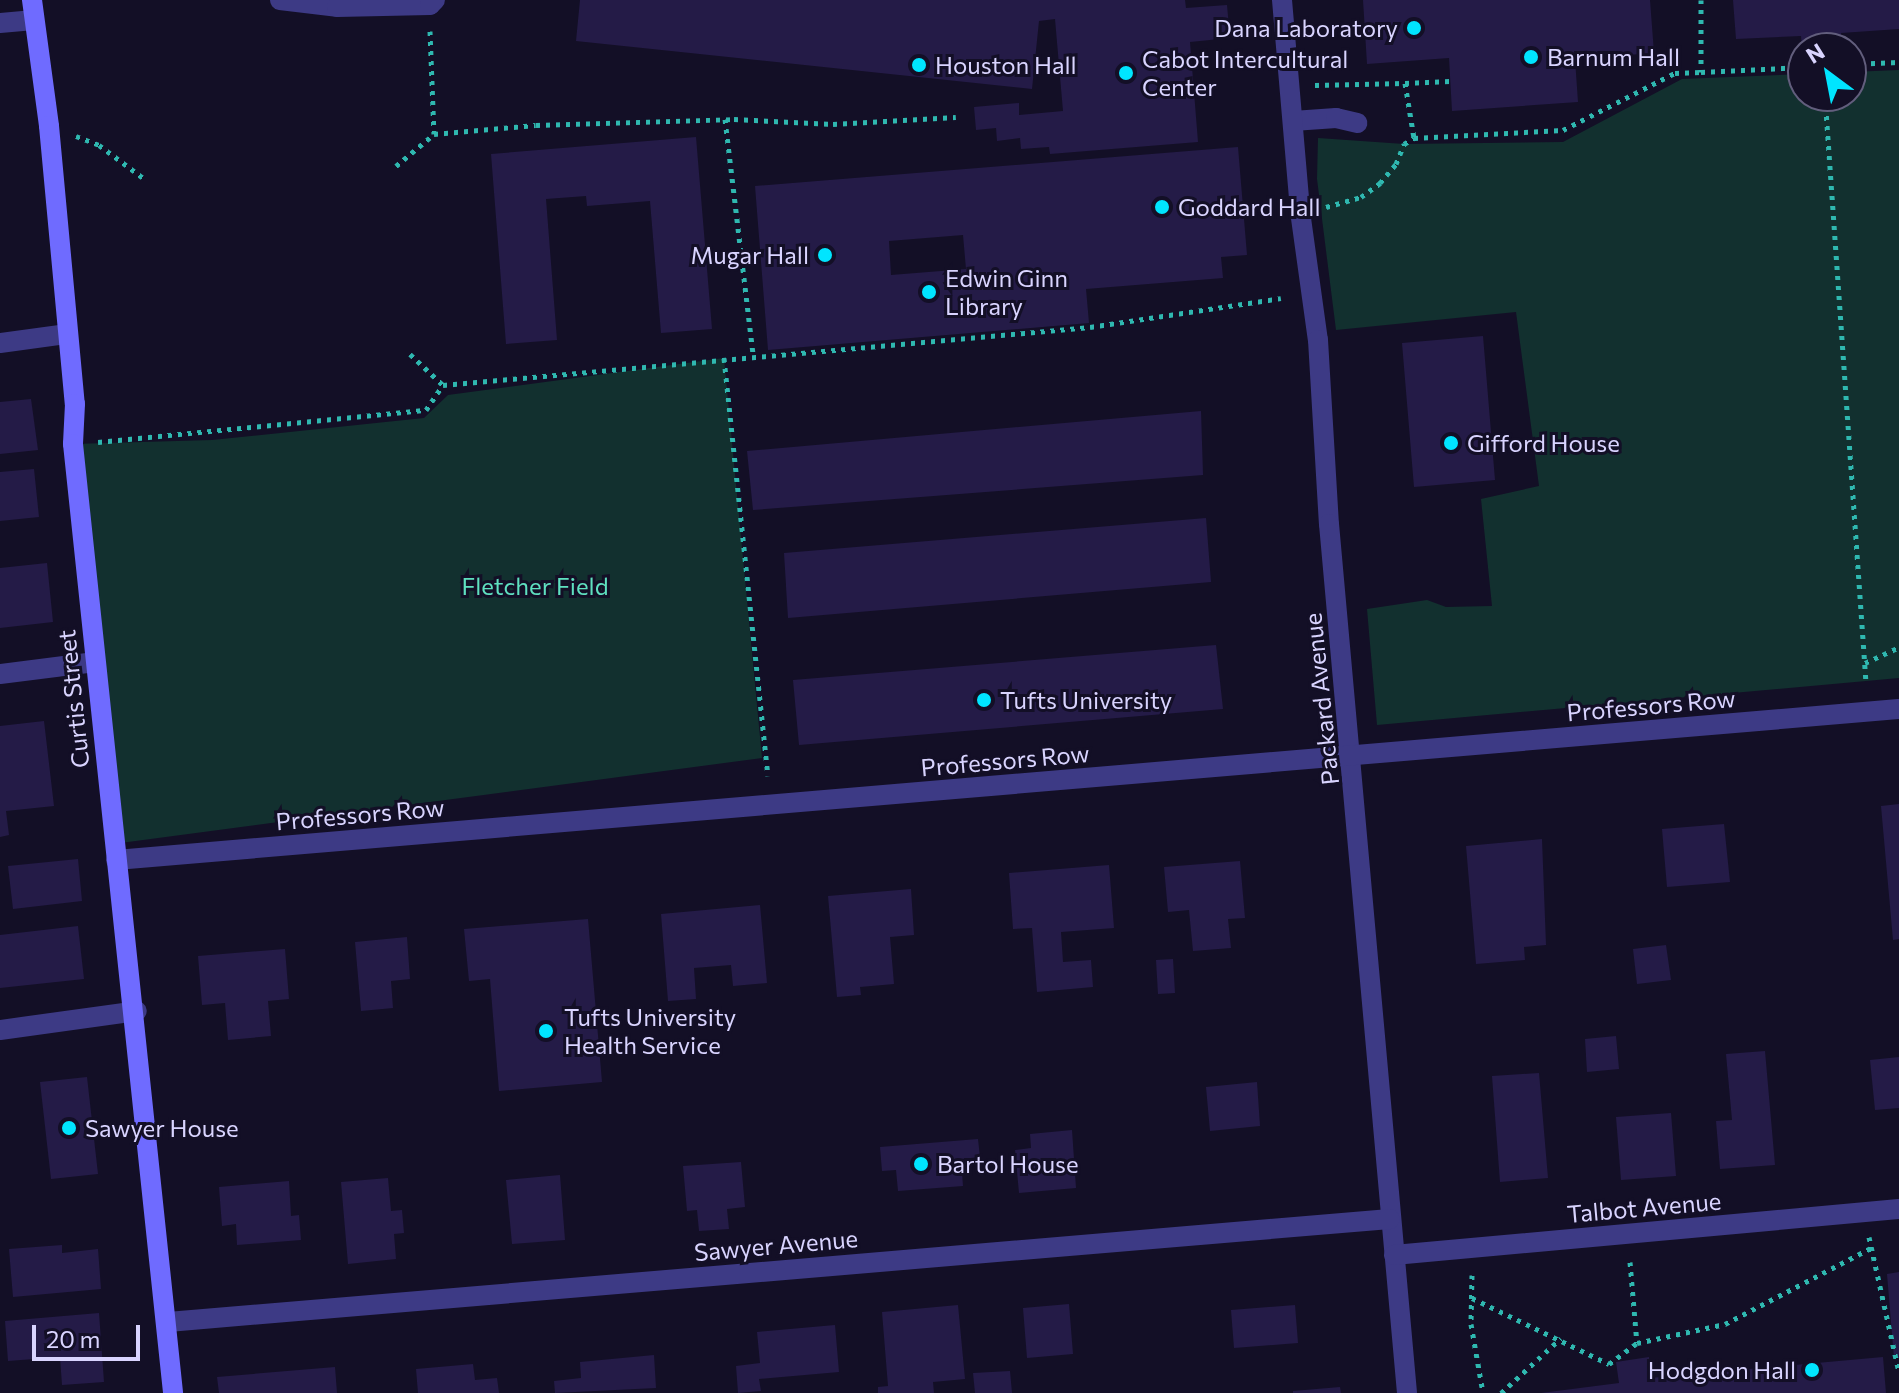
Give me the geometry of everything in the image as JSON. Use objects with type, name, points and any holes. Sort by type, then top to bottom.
[{"type":"street","points":[[280,0],[337,7],[432,3]]},
{"type":"street","name":"Packard Avenue","points":[[1282,0],[1318,340],[1329,524],[1354,756],[1390,1219],[1407,1393]]},
{"type":"street","points":[[0,23],[33,10]]},
{"type":"street","name":"Curtis Street","points":[[33,10],[49,126],[73,444],[116,860],[137,1011],[173,1393]]},
{"type":"street","points":[[1293,121],[1357,123]]},
{"type":"street","points":[[0,343],[67,334]]},
{"type":"street","points":[[0,674],[95,662]]},
{"type":"street","name":"Professors Row","points":[[116,860],[1899,709]]},
{"type":"street","points":[[0,1030],[137,1011]]},
{"type":"street","name":"Talbot Avenue","points":[[1394,1255],[1899,1209]]},
{"type":"street","name":"Sawyer Avenue","points":[[168,1322],[1390,1219]]},
{"type":"path","points":[[1701,0],[1701,72]]},
{"type":"path","points":[[432,3],[434,134]]},
{"type":"path","points":[[1867,63],[1899,62]]},
{"type":"path","points":[[1317,208],[1346,203],[1380,183],[1396,164],[1404,144],[1414,138],[1563,130],[1675,73],[1787,68]]},
{"type":"path","points":[[1307,85],[1450,81]]},
{"type":"path","points":[[1405,83],[1414,138]]},
{"type":"path","points":[[1826,112],[1868,712]]},
{"type":"path","points":[[396,166],[434,134],[536,125],[725,119],[833,124],[956,117]]},
{"type":"path","points":[[725,119],[753,355]]},
{"type":"path","points":[[49,126],[99,145],[146,180]]},
{"type":"path","points":[[410,354],[443,385],[1090,327],[1281,298]]},
{"type":"path","points":[[724,358],[768,776]]},
{"type":"path","points":[[73,444],[426,410],[443,385]]},
{"type":"path","points":[[1865,663],[1899,647]]},
{"type":"path","points":[[1864,1213],[1899,1372]]},
{"type":"path","points":[[1627,1235],[1637,1343]]},
{"type":"path","points":[[1472,1298],[1561,1338],[1609,1364],[1637,1343],[1725,1324],[1871,1248]]},
{"type":"path","points":[[1473,1250],[1472,1298],[1483,1393]]},
{"type":"path","points":[[1501,1393],[1561,1338]]},
{"type":"green space","points":[[1899,70],[1899,678],[1377,725],[1367,609],[1427,600],[1446,607],[1492,606],[1481,499],[1539,486],[1516,312],[1336,330],[1317,179],[1318,138],[1404,144],[1563,142],[1682,79],[1787,75],[1787,112],[1867,112],[1867,71]]},
{"type":"green space","name":"Fletcher Field","points":[[724,358],[762,758],[113,844],[73,444],[212,440],[424,418],[448,395]]},
{"type":"building","points":[[580,0],[1185,0],[1186,8],[1227,5],[1230,38],[1190,42],[1198,142],[1050,154],[1049,147],[1021,149],[1020,138],[997,141],[996,128],[976,130],[974,107],[1019,103],[1019,115],[1063,111],[1055,19],[1039,21],[1032,89],[576,41]]},
{"type":"building","name":"Barnum Hall","points":[[1363,0],[1650,0],[1654,53],[1575,59],[1578,102],[1452,111],[1449,58],[1367,64]]},
{"type":"building","points":[[1733,0],[1899,0],[1899,29],[1787,32],[1787,37],[1736,39]]},
{"type":"building","points":[[696,137],[712,329],[661,333],[650,201],[587,206],[586,196],[546,199],[557,340],[506,344],[491,154]]},
{"type":"building","name":"Mugar Hall","points":[[1238,147],[1247,255],[1221,257],[1223,278],[1086,289],[1089,323],[768,350],[755,186]],"holes":[[[963,235],[966,269],[891,275],[889,241]]]},
{"type":"building","name":"Gifford House","points":[[1483,336],[1495,480],[1414,487],[1402,343]]},
{"type":"building","points":[[31,399],[38,450],[0,454],[0,402]]},
{"type":"building","points":[[1201,411],[1203,475],[753,510],[747,451]]},
{"type":"building","points":[[34,469],[39,517],[0,521],[0,472]]},
{"type":"building","points":[[1206,518],[1211,582],[788,618],[784,553]]},
{"type":"building","points":[[47,563],[53,622],[0,628],[0,568]]},
{"type":"building","points":[[1216,645],[1223,709],[799,745],[793,680]]},
{"type":"building","points":[[44,721],[54,806],[6,811],[9,835],[0,837],[0,726]]},
{"type":"building","points":[[1899,804],[1899,939],[1893,940],[1881,806]]},
{"type":"building","points":[[1724,824],[1730,882],[1667,887],[1662,829]]},
{"type":"building","points":[[1542,839],[1546,945],[1524,947],[1525,960],[1476,964],[1466,846]]},
{"type":"building","points":[[78,859],[82,901],[13,909],[8,866]]},
{"type":"building","points":[[1240,861],[1245,918],[1228,919],[1231,948],[1193,951],[1189,910],[1168,912],[1164,867]]},
{"type":"building","points":[[1109,865],[1114,928],[1061,932],[1063,962],[1091,960],[1093,987],[1037,992],[1032,928],[1013,929],[1009,873]]},
{"type":"building","points":[[911,889],[914,935],[890,937],[894,984],[860,987],[861,995],[837,997],[828,896]]},
{"type":"building","points":[[760,905],[767,983],[733,986],[731,965],[694,968],[696,999],[668,1001],[661,914]]},
{"type":"building","name":"Tufts University Health Service","points":[[588,919],[602,1082],[499,1091],[490,979],[469,981],[464,929]]},
{"type":"building","points":[[78,926],[84,979],[0,988],[0,935]]},
{"type":"building","points":[[407,937],[410,979],[391,981],[393,1008],[361,1011],[355,942]]},
{"type":"building","points":[[1666,945],[1671,980],[1637,984],[1633,949]]},
{"type":"building","points":[[285,949],[289,999],[268,1001],[271,1036],[228,1040],[225,1003],[202,1005],[198,956]]},
{"type":"building","points":[[1173,959],[1175,993],[1158,994],[1156,960]]},
{"type":"building","points":[[1616,1036],[1619,1069],[1587,1072],[1585,1039]]},
{"type":"building","points":[[1765,1051],[1775,1165],[1720,1169],[1716,1121],[1732,1120],[1726,1054]]},
{"type":"building","points":[[1899,1057],[1899,1108],[1875,1110],[1870,1060]]},
{"type":"building","points":[[1539,1073],[1548,1178],[1500,1182],[1492,1076]]},
{"type":"building","name":"Sawyer House","points":[[87,1077],[98,1174],[51,1179],[40,1082]]},
{"type":"building","points":[[1257,1082],[1260,1126],[1210,1131],[1206,1087]]},
{"type":"building","points":[[1671,1113],[1676,1176],[1621,1180],[1616,1117]]},
{"type":"building","points":[[1072,1130],[1076,1188],[1019,1193],[1015,1150],[1031,1148],[1030,1134]]},
{"type":"building","name":"Bartol House","points":[[978,1139],[980,1157],[961,1159],[963,1186],[898,1191],[896,1170],[882,1171],[880,1147]]},
{"type":"building","points":[[741,1162],[745,1207],[727,1209],[729,1229],[699,1231],[697,1210],[687,1211],[683,1166]]},
{"type":"building","points":[[560,1175],[565,1240],[512,1244],[506,1180]]},
{"type":"building","points":[[388,1178],[391,1211],[402,1210],[404,1233],[394,1234],[396,1259],[348,1264],[341,1182]]},
{"type":"building","points":[[289,1181],[291,1216],[299,1215],[301,1240],[237,1245],[236,1224],[222,1226],[219,1187]]},
{"type":"building","points":[[62,1245],[62,1253],[98,1249],[101,1289],[13,1297],[9,1249]]},
{"type":"building","points":[[1899,1272],[1899,1358],[1894,1358],[1887,1274]]},
{"type":"building","points":[[1069,1304],[1073,1354],[1027,1358],[1023,1308]]},
{"type":"building","points":[[958,1305],[965,1379],[933,1382],[934,1393],[878,1393],[878,1387],[888,1386],[882,1312]]},
{"type":"building","points":[[1295,1305],[1298,1343],[1234,1348],[1231,1310]]},
{"type":"building","points":[[99,1313],[104,1382],[62,1385],[60,1357],[8,1361],[5,1321]]},
{"type":"building","points":[[835,1325],[839,1372],[759,1379],[761,1391],[738,1393],[736,1366],[760,1363],[757,1332]]},
{"type":"building","points":[[654,1355],[656,1388],[555,1393],[554,1381],[581,1378],[580,1362]]},
{"type":"building","name":"Hodgdon Hall","points":[[1649,1357],[1650,1378],[1883,1357],[1886,1393],[1541,1393],[1619,1383],[1616,1362]]},
{"type":"building","points":[[473,1364],[475,1380],[497,1378],[499,1393],[418,1393],[416,1369]]},
{"type":"building","points":[[335,1367],[337,1393],[219,1393],[217,1377]]},
{"type":"building","points":[[1010,1371],[1012,1393],[975,1393],[973,1373]]},
{"type":"building","points":[[1340,1387],[1341,1393],[1293,1393],[1293,1391]]},
{"type":"place","name":"Dana Laboratory","points":[[1414,28]]},
{"type":"place","name":"Barnum Hall","points":[[1531,57]]},
{"type":"place","name":"Houston Hall","points":[[919,65]]},
{"type":"place","name":"Cabot Intercultural Center","points":[[1126,73]]},
{"type":"place","name":"Goddard Hall","points":[[1162,207]]},
{"type":"place","name":"Mugar Hall","points":[[825,255]]},
{"type":"place","name":"Edwin Ginn Library","points":[[929,292]]},
{"type":"place","name":"Gifford House","points":[[1451,443]]},
{"type":"place","name":"Tufts University","points":[[984,700]]},
{"type":"place","name":"Tufts University Health Service","points":[[546,1031]]},
{"type":"place","name":"Sawyer House","points":[[69,1128]]},
{"type":"place","name":"Bartol House","points":[[921,1164]]},
{"type":"place","name":"Hodgdon Hall","points":[[1812,1370]]}]
